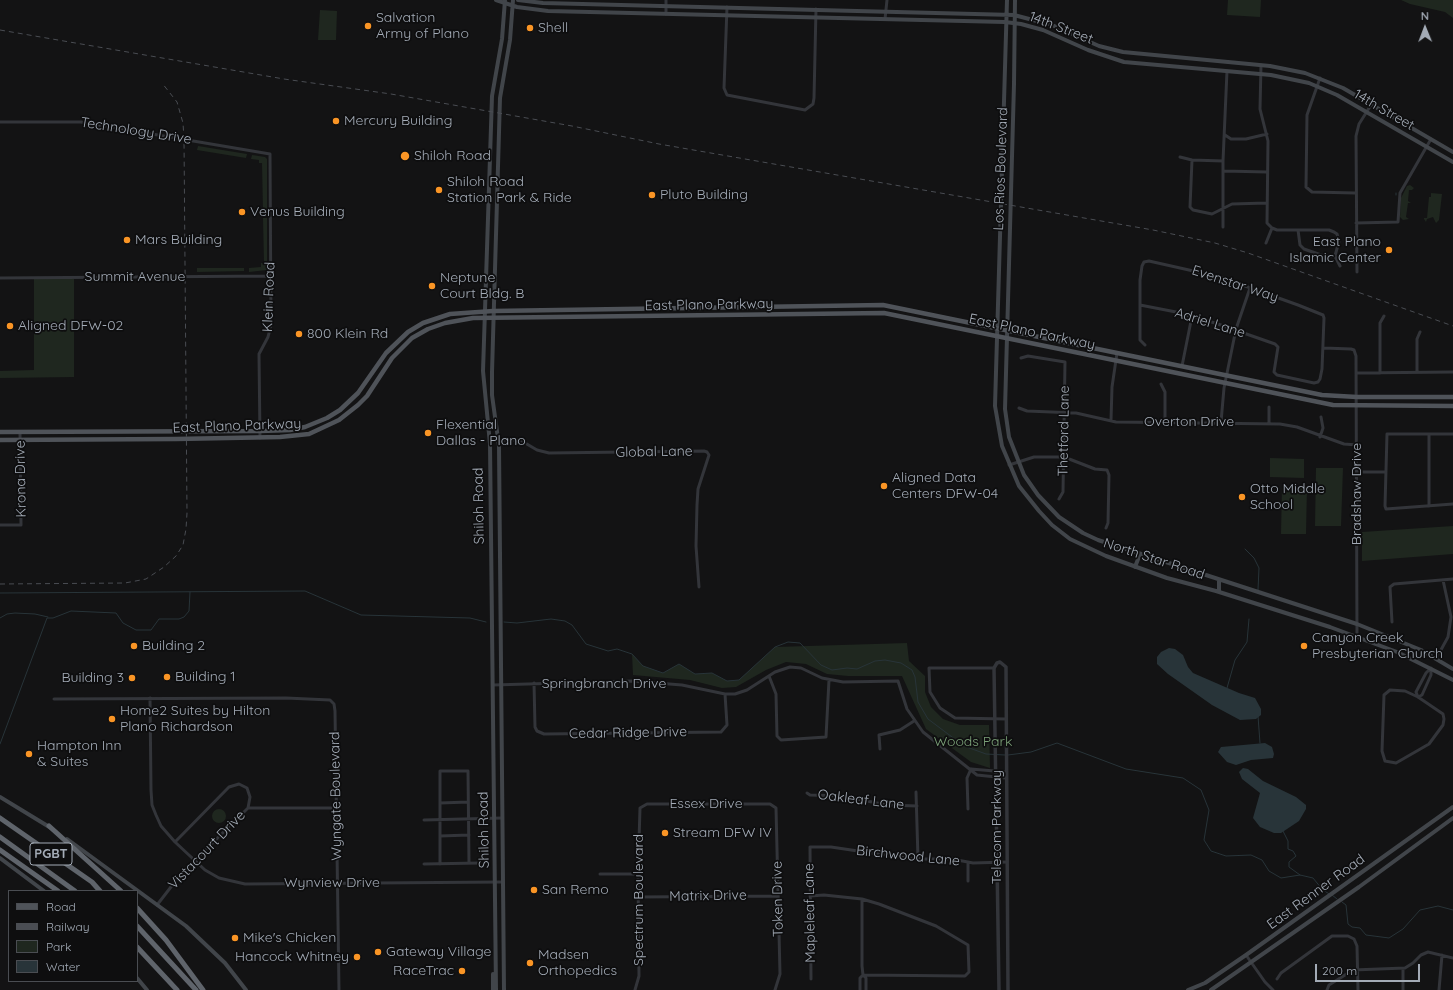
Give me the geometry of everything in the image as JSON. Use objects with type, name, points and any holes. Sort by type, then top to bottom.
[{"type":"highway","name":"PGBT","points":[[0,818],[92,882],[99,890]]},
{"type":"highway","points":[[49,826],[120,890]]},
{"type":"highway","name":"PGBT","points":[[0,837],[74,890]]},
{"type":"highway","points":[[0,850],[57,890]]},
{"type":"highway","points":[[138,909],[166,940],[203,990]]},
{"type":"highway","points":[[138,927],[196,990]]},
{"type":"highway","points":[[138,948],[177,990]]},
{"type":"main road","name":"14th Street","points":[[496,0],[505,1],[513,6],[542,11],[1014,23],[1043,30],[1112,59],[1142,64],[1260,74],[1288,78],[1317,86],[1366,112],[1453,162]]},
{"type":"main road","name":"Shiloh Road","points":[[504,990],[498,439],[492,395],[495,243],[502,80],[510,40],[513,0]]},
{"type":"main road","name":"14th Street","points":[[518,0],[543,3],[1014,15],[1052,25],[1085,40],[1114,50],[1144,56],[1261,65],[1289,69],[1320,78],[1342,88],[1453,152]]},
{"type":"main road","name":"Los Rios Boulevard","points":[[998,328],[1005,22],[1007,0]]},
{"type":"main road","name":"Los Rios Boulevard","points":[[1007,338],[1010,263],[1015,0]]},
{"type":"main road","name":"Shiloh Road","points":[[496,990],[490,440],[483,380],[490,133],[494,79],[502,39],[505,1]]},
{"type":"main road","points":[[600,4],[600,12]]},
{"type":"main road","points":[[939,20],[940,12]]},
{"type":"main road","points":[[1081,47],[1085,40]]},
{"type":"main road","points":[[1142,64],[1144,56]]},
{"type":"main road","points":[[1186,68],[1187,59]]},
{"type":"main road","points":[[494,79],[502,80]]},
{"type":"main road","points":[[1004,92],[1014,90]]},
{"type":"main road","points":[[1002,139],[1012,139]]},
{"type":"main road","points":[[487,243],[495,243]]},
{"type":"main road","points":[[1000,262],[1010,263]]},
{"type":"main road","points":[[868,304],[869,313]]},
{"type":"main road","name":"East Plano Parkway","points":[[0,432],[174,432],[260,430],[305,427],[335,413],[358,393],[386,353],[408,332],[423,323],[444,315],[485,311],[868,304],[888,306],[929,314],[1322,395],[1357,398],[1453,397]]},
{"type":"main road","points":[[807,306],[807,314]]},
{"type":"main road","points":[[742,307],[743,316]]},
{"type":"main road","points":[[627,308],[628,317]]},
{"type":"main road","points":[[576,310],[576,317]]},
{"type":"main road","name":"East Plano Parkway","points":[[0,440],[260,438],[296,437],[308,434],[339,420],[358,405],[367,396],[392,358],[412,338],[428,329],[445,323],[473,318],[743,316],[884,313],[1333,405],[1453,406]]},
{"type":"main road","points":[[927,322],[929,314]]},
{"type":"main road","name":"North Star Road","points":[[998,328],[996,417],[1002,446],[1009,465],[1023,492],[1052,525],[1070,539],[1135,567],[1167,578],[1219,592],[1357,637],[1397,652],[1453,680]]},
{"type":"main road","points":[[408,332],[412,338]]},
{"type":"main road","name":"North Star Road","points":[[1007,338],[1005,416],[1009,437],[1017,462],[1024,476],[1038,495],[1059,517],[1093,538],[1225,583],[1357,624],[1414,647],[1453,669]]},
{"type":"main road","points":[[1058,349],[1060,341]]},
{"type":"main road","points":[[335,413],[339,420]]},
{"type":"main road","points":[[996,417],[1005,416]]},
{"type":"main road","points":[[65,432],[65,440]]},
{"type":"main road","points":[[129,432],[129,439]]},
{"type":"main road","points":[[174,432],[174,439]]},
{"type":"main road","points":[[490,498],[499,498]]},
{"type":"main road","points":[[1135,567],[1140,554]]},
{"type":"main road","points":[[1219,581],[1219,592]]},
{"type":"main road","points":[[1219,592],[1225,583]]},
{"type":"main road","points":[[491,589],[499,589]]},
{"type":"main road","points":[[1431,668],[1436,659]]},
{"type":"main road","points":[[494,761],[502,761]]},
{"type":"main road","points":[[0,797],[49,826],[136,890]]},
{"type":"main road","name":"East Renner Road","points":[[1188,990],[1205,982],[1246,955],[1453,807]]},
{"type":"main road","name":"East Renner Road","points":[[1211,990],[1333,904],[1364,884],[1453,818]]},
{"type":"main road","points":[[0,858],[43,890]]},
{"type":"main road","points":[[1358,876],[1364,884]]},
{"type":"main road","points":[[138,891],[186,926],[209,946],[246,990]]},
{"type":"main road","points":[[496,945],[504,945]]},
{"type":"main road","points":[[493,990],[494,968],[496,964]]},
{"type":"main road","points":[[138,979],[147,990]]},
{"type":"street","points":[[666,0],[666,14]]},
{"type":"street","points":[[885,19],[887,0]]},
{"type":"street","points":[[728,7],[724,88],[727,95],[800,110],[810,108],[813,104],[814,98],[816,9]]},
{"type":"street","points":[[1261,65],[1260,109],[1267,134],[1267,223],[1272,228],[1329,230],[1337,234],[1339,241],[1335,256],[1340,266]]},
{"type":"street","points":[[1223,227],[1224,171],[1222,161],[1225,135],[1227,71]]},
{"type":"street","points":[[1320,78],[1307,115],[1306,187],[1312,192],[1355,193]]},
{"type":"street","points":[[1357,272],[1355,193],[1356,136],[1359,124],[1371,105]]},
{"type":"street","name":"Technology Drive","points":[[0,122],[81,122],[270,154]]},
{"type":"street","points":[[1225,135],[1231,139],[1246,139],[1267,134]]},
{"type":"street","points":[[1356,223],[1398,222],[1400,193],[1425,146],[1431,139]]},
{"type":"street","name":"Klein Road","points":[[260,438],[259,354],[271,330],[270,154]]},
{"type":"street","points":[[1180,158],[1222,161]]},
{"type":"street","points":[[1192,160],[1190,208],[1196,212],[1209,214],[1232,204],[1266,203]]},
{"type":"street","points":[[1224,171],[1267,172]]},
{"type":"street","points":[[1266,243],[1272,228]]},
{"type":"street","points":[[1298,230],[1300,245],[1304,249],[1320,255],[1335,256]]},
{"type":"street","name":"Evenstar Way","points":[[1140,305],[1140,280],[1144,262],[1162,263],[1200,271],[1323,315],[1324,348]]},
{"type":"street","name":"Summit Avenue","points":[[0,278],[270,276]]},
{"type":"street","points":[[1221,422],[1224,383],[1236,329],[1250,288]]},
{"type":"street","points":[[1140,305],[1140,340],[1145,344]]},
{"type":"street","name":"Adriel Lane","points":[[1140,305],[1192,316],[1236,329],[1275,344],[1278,347],[1274,372],[1277,375],[1314,383],[1318,382],[1322,369],[1324,348]]},
{"type":"street","points":[[1182,366],[1192,316]]},
{"type":"street","points":[[1380,373],[1380,323],[1384,316]]},
{"type":"street","points":[[1417,372],[1417,339],[1420,332]]},
{"type":"street","name":"Bradshaw Drive","points":[[1324,348],[1354,350],[1357,398],[1357,637]]},
{"type":"street","points":[[1111,420],[1112,387],[1117,353]]},
{"type":"street","name":"Thetford Lane","points":[[1021,358],[1028,356],[1065,362],[1063,492],[1060,499]]},
{"type":"street","points":[[1356,373],[1453,372]]},
{"type":"street","points":[[1161,384],[1165,392],[1164,422]]},
{"type":"street","points":[[1269,407],[1269,423]]},
{"type":"street","name":"Overton Drive","points":[[1019,408],[1027,411],[1065,412],[1111,420],[1269,423],[1297,427],[1320,437],[1357,446]]},
{"type":"street","points":[[1320,437],[1323,428],[1321,417]]},
{"type":"street","name":"Krona Drive","points":[[0,525],[21,525],[20,432]]},
{"type":"street","points":[[1453,434],[1386,434],[1386,508],[1453,504]]},
{"type":"street","points":[[1429,434],[1429,506]]},
{"type":"street","name":"Global Lane","points":[[490,440],[520,440],[537,450],[549,453],[707,452],[709,455],[698,489],[697,505],[696,554],[699,588]]},
{"type":"street","points":[[1009,465],[1034,457],[1064,457],[1095,469],[1107,470],[1109,475],[1108,522],[1106,528]]},
{"type":"street","points":[[1357,472],[1386,472]]},
{"type":"street","points":[[1392,622],[1390,587],[1394,584],[1453,579]]},
{"type":"street","points":[[1436,659],[1451,632],[1451,617],[1443,580]]},
{"type":"street","name":"Telecom Parkway","points":[[999,990],[997,766],[994,668],[997,663],[1000,662],[1006,667],[1008,990]]},
{"type":"street","name":"Springbranch Drive","points":[[493,685],[596,681],[651,682],[682,685],[726,694],[740,693],[784,669],[796,667],[829,680],[859,682],[898,681],[907,709],[923,732],[980,776]]},
{"type":"street","points":[[994,668],[929,668],[930,692],[936,703],[944,712],[960,719],[1006,719]]},
{"type":"street","points":[[1418,697],[1405,691],[1390,690],[1384,695],[1382,751],[1385,761],[1396,763],[1428,744],[1443,725],[1443,714],[1418,697],[1416,692],[1426,673],[1431,668]]},
{"type":"street","points":[[1418,697],[1422,695],[1431,675],[1431,668]]},
{"type":"street","points":[[769,676],[777,699],[777,738],[781,740],[826,737],[829,680]]},
{"type":"street","name":"Cedar Ridge Drive","points":[[534,683],[537,731],[544,734],[721,732],[726,725],[726,694]]},
{"type":"street","points":[[54,699],[150,698]]},
{"type":"street","name":"Wyngate Boulevard","points":[[150,698],[330,700],[334,704],[339,990]]},
{"type":"street","name":"Wynview Drive","points":[[150,698],[152,805],[161,826],[174,842],[212,874],[230,882],[244,884],[503,882]]},
{"type":"street","points":[[880,748],[879,735],[900,730],[914,721]]},
{"type":"street","points":[[968,809],[967,778],[971,769],[1006,772]]},
{"type":"street","points":[[982,770],[980,776],[1006,778]]},
{"type":"street","points":[[440,864],[440,771],[468,771],[470,863]]},
{"type":"street","points":[[174,842],[228,787],[239,784],[247,788],[250,797],[248,808]]},
{"type":"street","points":[[916,792],[918,859]]},
{"type":"street","name":"Oakleaf Lane","points":[[807,793],[810,795],[842,796],[887,805],[917,806]]},
{"type":"street","points":[[440,803],[468,802]]},
{"type":"street","name":"Essex Drive","points":[[639,811],[642,806],[647,804],[770,804],[776,808]]},
{"type":"street","name":"Vistacourt Drive","points":[[157,905],[181,874],[248,808],[336,808]]},
{"type":"street","name":"Token Drive","points":[[775,990],[780,974],[776,808]]},
{"type":"street","name":"Spectrum Boulevard","points":[[635,990],[639,976],[639,811]]},
{"type":"street","points":[[424,820],[502,818]]},
{"type":"street","points":[[440,836],[469,835]]},
{"type":"street","name":"Birchwood Lane","points":[[810,847],[831,847],[918,859],[952,859],[968,862],[1007,862]]},
{"type":"street","name":"Mapleleaf Lane","points":[[810,847],[810,979]]},
{"type":"street","points":[[968,862],[968,881]]},
{"type":"street","points":[[424,864],[480,863]]},
{"type":"street","points":[[600,874],[638,874]]},
{"type":"street","points":[[810,896],[824,895],[862,899],[893,908],[936,926],[968,945],[969,972],[967,975],[904,977],[863,976]]},
{"type":"street","name":"Matrix Drive","points":[[638,897],[778,896]]},
{"type":"street","points":[[862,899],[860,919],[863,976],[866,978],[866,990]]},
{"type":"street","points":[[1277,979],[1281,974],[1332,936],[1348,936],[1356,943],[1358,970],[1357,988],[1352,990]]},
{"type":"street","points":[[1327,990],[1329,985],[1346,973],[1358,970],[1403,969],[1410,966],[1419,956],[1425,953],[1453,958]]},
{"type":"street","points":[[1246,955],[1268,986],[1273,990]]},
{"type":"street","points":[[1439,990],[1440,963],[1442,955]]},
{"type":"street","points":[[1403,969],[1403,990]]},
{"type":"street","points":[[860,990],[860,978],[863,976]]},
{"type":"street","points":[[1264,990],[1268,986]]},
{"type":"green space","points":[[1228,0],[1261,0],[1260,17],[1227,15]]},
{"type":"green space","points":[[1401,0],[1453,0],[1453,18],[1445,12],[1410,4]]},
{"type":"green space","points":[[320,10],[337,11],[336,40],[318,40]]},
{"type":"green space","points":[[198,146],[247,154],[246,158],[197,150]]},
{"type":"green space","points":[[252,155],[265,157],[267,159],[267,212],[263,212],[262,163],[259,163],[259,160],[251,159]]},
{"type":"green space","points":[[1410,185],[1414,188],[1409,190],[1408,201],[1411,203],[1408,203],[1406,217],[1409,219],[1403,220],[1400,217],[1401,198],[1407,186]]},
{"type":"green space","points":[[1431,193],[1442,194],[1439,220],[1436,223],[1433,217],[1427,219],[1426,222],[1424,219],[1427,218],[1429,197],[1431,197]]},
{"type":"green space","points":[[263,218],[267,218],[267,270],[249,272],[249,268],[261,267],[261,263],[264,263]]},
{"type":"green space","points":[[197,268],[244,268],[244,271],[197,272]]},
{"type":"green space","points":[[34,279],[74,279],[74,377],[0,378],[0,371],[34,370]]},
{"type":"green space","points":[[1270,458],[1304,459],[1304,478],[1270,477]]},
{"type":"green space","points":[[1316,468],[1343,468],[1341,526],[1315,526]]},
{"type":"green space","points":[[1282,486],[1307,486],[1306,534],[1281,534]]},
{"type":"green space","points":[[1453,526],[1453,554],[1362,561],[1362,532]]},
{"type":"green space","name":"Woods Park","points":[[907,643],[909,661],[925,676],[925,692],[931,707],[943,719],[960,725],[989,725],[990,768],[971,762],[926,729],[902,676],[848,676],[827,674],[806,664],[786,662],[766,670],[736,687],[722,688],[690,680],[633,675],[632,654],[643,666],[663,673],[679,664],[695,674],[712,673],[727,681],[739,680],[775,647]]},
{"type":"green space","points":[[216,809],[222,809],[226,813],[226,819],[222,823],[216,823],[212,819],[212,813]]},
{"type":"water","points":[[1169,648],[1175,649],[1183,655],[1188,667],[1193,673],[1239,693],[1255,698],[1261,709],[1261,715],[1256,719],[1240,720],[1212,705],[1168,674],[1157,664],[1157,657],[1161,652]]},
{"type":"water","points":[[1265,743],[1272,747],[1274,754],[1273,758],[1251,760],[1236,765],[1227,762],[1218,752],[1221,747]]},
{"type":"water","points":[[1243,768],[1248,769],[1263,781],[1296,797],[1306,805],[1306,809],[1299,821],[1281,833],[1274,833],[1260,827],[1253,818],[1260,793],[1242,779],[1239,772]]},
{"type":"waterway","points":[[1245,549],[1254,558],[1259,568],[1258,590]]},
{"type":"waterway","points":[[0,593],[305,591],[361,615],[470,618],[486,622]]},
{"type":"waterway","points":[[0,744],[47,618],[53,618],[71,611],[116,613],[123,623],[136,630],[151,630],[159,619],[179,619],[184,617],[189,611],[190,592]]},
{"type":"waterway","points":[[0,618],[7,614],[15,613],[35,614],[48,617]]},
{"type":"waterway","points":[[504,622],[517,623],[551,619],[565,621],[572,625],[586,644],[608,651],[617,649],[632,654],[643,666],[663,673],[679,664],[695,674],[712,673],[727,681],[739,680],[775,647],[788,642],[800,643],[821,665],[832,670],[847,668],[857,669],[875,661],[885,660],[901,663],[912,670],[915,677],[918,702],[928,719],[964,746],[986,754],[1005,755]]},
{"type":"waterway","points":[[1227,688],[1235,660],[1247,642],[1249,619]]},
{"type":"waterway","points":[[1258,716],[1260,743]]},
{"type":"waterway","points":[[1008,755],[1031,752],[1057,743],[1126,769],[1183,778],[1201,790],[1209,810],[1204,840],[1211,851],[1226,856],[1251,855],[1262,860],[1269,871],[1281,878],[1300,875],[1313,878],[1322,889],[1329,894]]},
{"type":"waterway","points":[[1283,831],[1288,841],[1288,849],[1293,851],[1296,856],[1289,862],[1289,867],[1300,875]]},
{"type":"waterway","points":[[1332,895],[1337,899]]},
{"type":"waterway","points":[[1342,902],[1346,905],[1348,924],[1352,927],[1360,928],[1366,935],[1389,938],[1403,929],[1420,910],[1438,906],[1453,910]]},
{"type":"railway","points":[[0,30],[284,79],[391,94],[572,126],[659,144],[1153,230],[1215,243],[1248,253],[1453,326]]},
{"type":"railway","points":[[0,584],[125,583],[146,579],[164,567],[176,556],[183,545],[187,513],[184,139],[183,123],[177,102],[162,83]]},
{"type":"place","name":"Salvation Army of Plano","points":[[368,26]]},
{"type":"place","name":"Shell","points":[[530,28]]},
{"type":"place","name":"Mercury Building","points":[[336,121]]},
{"type":"place","name":"Shiloh Road","points":[[405,156]]},
{"type":"place","name":"Shiloh Road Station Park & Ride","points":[[439,190]]},
{"type":"place","name":"Pluto Building","points":[[652,195]]},
{"type":"place","name":"Venus Building","points":[[242,212]]},
{"type":"place","name":"Mars Building","points":[[127,240]]},
{"type":"place","name":"East Plano Islamic Center","points":[[1389,250]]},
{"type":"place","name":"Neptune Court Bldg. B","points":[[432,286]]},
{"type":"place","name":"Aligned DFW-02","points":[[10,326]]},
{"type":"place","name":"800 Klein Rd","points":[[299,334]]},
{"type":"place","name":"Flexential Dallas - Plano","points":[[428,433]]},
{"type":"place","name":"Aligned Data Centers DFW-04","points":[[884,486]]},
{"type":"place","name":"Otto Middle School","points":[[1242,497]]},
{"type":"place","name":"Building 2","points":[[134,646]]},
{"type":"place","name":"Canyon Creek Presbyterian Church","points":[[1304,646]]},
{"type":"place","name":"Building 1","points":[[167,677]]},
{"type":"place","name":"Building 3","points":[[132,678]]},
{"type":"place","name":"Home2 Suites by Hilton Plano Richardson","points":[[112,719]]},
{"type":"place","name":"Hampton Inn & Suites","points":[[29,754]]},
{"type":"place","name":"Stream DFW IV","points":[[665,833]]},
{"type":"place","name":"San Remo","points":[[534,890]]},
{"type":"place","name":"Mike's Chicken","points":[[235,938]]},
{"type":"place","name":"Gateway Village","points":[[378,952]]},
{"type":"place","name":"Hancock Whitney","points":[[357,957]]},
{"type":"place","name":"Madsen Orthopedics","points":[[530,963]]},
{"type":"place","name":"RaceTrac","points":[[462,971]]}]
